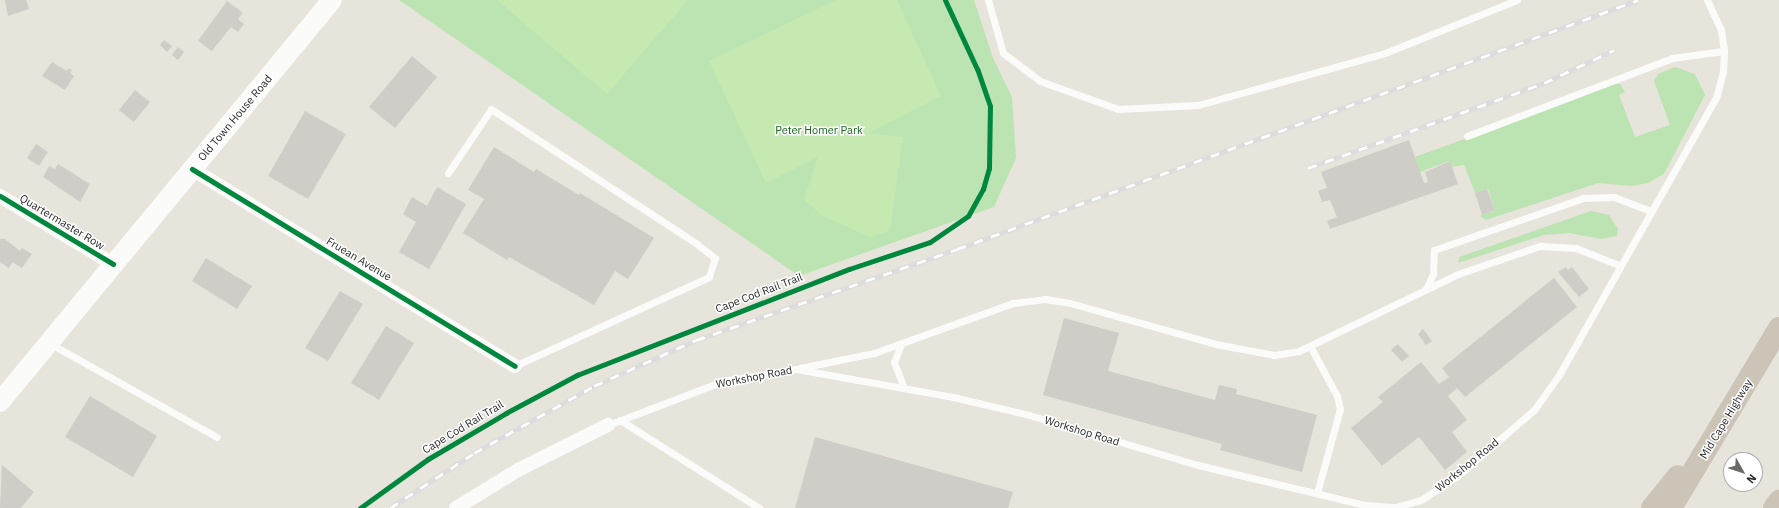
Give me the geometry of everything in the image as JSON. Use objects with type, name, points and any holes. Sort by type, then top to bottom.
[{"type":"highway","name":"Mid Cape Highway","points":[[1671,508],[1720,429],[1779,328]]},
{"type":"highway","points":[[1652,508],[1720,429]]},
{"type":"highway","points":[[1774,508],[1779,501]]},
{"type":"main road","name":"Old Town House Road","points":[[0,402],[332,0]]},
{"type":"street","name":"Fruean Avenue","points":[[192,170],[515,366]]},
{"type":"street","name":"Quartermaster Row","points":[[0,196],[113,264]]},
{"type":"street","name":"Workshop Road","points":[[456,508],[518,470],[614,423]]},
{"type":"lane","points":[[988,0],[1003,53],[1040,81],[1118,109],[1206,103],[1385,53],[1517,0]]},
{"type":"lane","name":"Workshop Road","points":[[614,423],[723,381],[796,369],[904,388],[1029,415],[1198,465],[1374,506],[1396,507],[1421,500],[1456,476],[1534,410],[1547,394],[1622,266],[1651,211],[1716,98],[1723,71],[1724,51],[1721,30],[1708,0]]},
{"type":"lane","points":[[1466,136],[1672,58],[1724,51]]},
{"type":"lane","points":[[448,172],[492,109],[715,258],[709,277],[515,366]]},
{"type":"lane","points":[[1426,290],[1434,274],[1434,250],[1583,198],[1614,197],[1651,211]]},
{"type":"lane","points":[[796,369],[855,358],[901,344],[1013,303],[1045,300],[1070,303],[1216,344],[1274,356],[1299,351],[1458,274],[1540,246],[1576,248],[1622,266]]},
{"type":"lane","points":[[49,343],[217,437]]},
{"type":"lane","points":[[901,344],[894,362],[904,388]]},
{"type":"lane","points":[[1310,346],[1337,396],[1340,409],[1317,493]]},
{"type":"lane","points":[[614,423],[759,508]]},
{"type":"green space","name":"Peter Homer Park","points":[[399,0],[974,0],[993,58],[1012,97],[1016,158],[994,207],[799,276]]},
{"type":"green space","points":[[497,0],[688,0],[607,94]]},
{"type":"green space","points":[[836,0],[897,0],[941,96],[868,133],[903,137],[890,230],[871,237],[824,217],[804,200],[818,157],[766,183],[709,61]]},
{"type":"green space","points":[[1675,67],[1695,74],[1705,95],[1664,174],[1648,183],[1632,186],[1598,183],[1486,220],[1480,216],[1495,210],[1488,189],[1475,193],[1464,165],[1452,167],[1449,161],[1420,172],[1415,157],[1615,84],[1620,84],[1625,92],[1619,95],[1635,137],[1670,125],[1654,81],[1658,74]]},
{"type":"green space","points":[[1591,211],[1609,215],[1618,229],[1617,236],[1601,239],[1569,233],[1544,235],[1458,263],[1459,257]]},
{"type":"building","points":[[5,0],[26,0],[29,9],[8,16]]},
{"type":"building","points":[[227,1],[243,13],[238,19],[244,24],[238,32],[231,27],[212,51],[198,41]]},
{"type":"building","points":[[164,40],[172,46],[167,52],[160,45]]},
{"type":"building","points":[[178,47],[184,52],[178,60],[172,55]]},
{"type":"building","points":[[412,56],[437,77],[395,128],[369,107]]},
{"type":"building","points":[[52,62],[67,71],[68,68],[72,70],[70,73],[74,76],[65,90],[42,76]]},
{"type":"building","points":[[135,90],[150,102],[134,122],[119,110]]},
{"type":"building","points":[[305,111],[346,134],[308,199],[268,176]]},
{"type":"building","points":[[1409,140],[1424,183],[1428,182],[1425,172],[1450,161],[1458,184],[1330,229],[1327,221],[1337,217],[1330,200],[1322,202],[1318,191],[1327,188],[1321,172]]},
{"type":"building","points":[[36,144],[48,152],[39,166],[27,158]]},
{"type":"building","points":[[494,147],[534,172],[536,169],[579,195],[580,193],[654,238],[628,279],[615,271],[594,305],[509,257],[507,260],[463,233],[484,199],[468,190]]},
{"type":"building","points":[[58,164],[90,184],[80,202],[43,177],[49,166],[55,169]]},
{"type":"building","points":[[437,187],[466,204],[429,269],[399,252],[416,222],[403,214],[412,197],[427,206]]},
{"type":"building","points":[[1487,189],[1495,210],[1482,215],[1475,193]]},
{"type":"building","points":[[0,239],[5,239],[20,251],[22,248],[32,254],[22,268],[12,262],[9,268],[0,262]]},
{"type":"building","points":[[206,258],[252,286],[237,309],[192,281]]},
{"type":"building","points":[[1566,267],[1568,270],[1572,267],[1589,289],[1579,297],[1558,272]]},
{"type":"building","points":[[1554,278],[1577,307],[1465,397],[1457,388],[1448,396],[1467,420],[1452,432],[1467,452],[1445,470],[1419,437],[1382,466],[1351,428],[1383,402],[1378,397],[1421,362],[1439,384],[1449,377],[1442,368]]},
{"type":"building","points":[[340,291],[363,304],[328,361],[305,348]]},
{"type":"building","points":[[1064,318],[1119,333],[1108,371],[1215,400],[1219,385],[1237,389],[1236,394],[1317,415],[1302,472],[1220,450],[1222,444],[1043,395]]},
{"type":"building","points":[[386,326],[414,343],[379,400],[351,383]]},
{"type":"building","points":[[1423,329],[1432,341],[1426,345],[1418,334]]},
{"type":"building","points":[[1398,344],[1409,356],[1402,362],[1391,350]]},
{"type":"building","points":[[90,396],[157,436],[133,477],[65,437]]},
{"type":"building","points":[[815,437],[1013,492],[1008,508],[795,508]]},
{"type":"building","points":[[2,465],[34,492],[21,508],[0,508]]},
{"type":"railway","points":[[390,508],[474,453],[594,386],[696,340],[957,249],[1638,0]]},
{"type":"railway","points":[[1308,168],[1544,83],[1614,50]]},
{"type":"cycle path","name":"Cape Cod Rail Trail","points":[[360,508],[428,459],[506,413],[577,375],[849,269],[930,242],[968,216],[983,189],[989,168],[990,106],[977,69],[945,0]]},
{"type":"cycle path","points":[[192,169],[515,366]]},
{"type":"cycle path","points":[[0,196],[113,264]]}]
